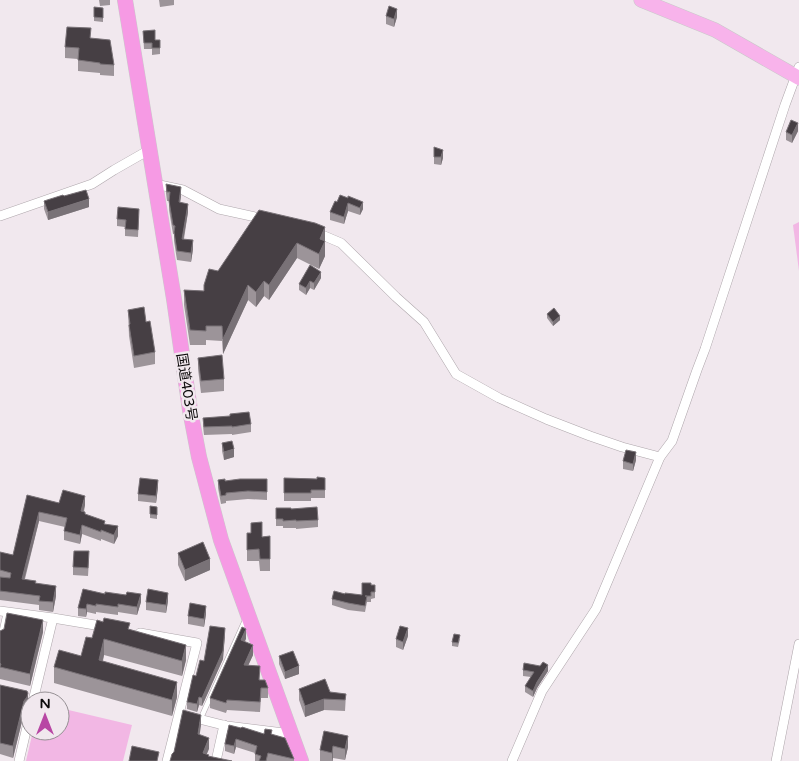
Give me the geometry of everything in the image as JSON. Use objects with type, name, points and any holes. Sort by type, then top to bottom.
[{"type":"highway","name":"国道403号","points":[[125,0],[199,457],[221,540],[301,761]]},
{"type":"main road","points":[[641,0],[715,30],[798,74]]},
{"type":"street","points":[[512,761],[542,691],[596,610],[660,458],[672,441],[705,349],[785,105],[798,74]]},
{"type":"street","points":[[0,216],[92,184],[149,150]]},
{"type":"street","points":[[155,184],[184,190],[219,209],[274,222]]},
{"type":"street","points":[[310,230],[319,232],[341,243],[424,322],[456,374],[499,398],[546,419],[622,447],[660,458]]},
{"type":"street","points":[[3,611],[197,643],[167,761]]},
{"type":"street","points":[[35,691],[53,618]]},
{"type":"street","points":[[776,761],[799,644]]},
{"type":"street","points":[[179,714],[224,725],[292,734]]},
{"type":"street","points":[[216,761],[224,725]]},
{"type":"street","points":[[19,761],[24,741]]},
{"type":"lane","points":[[0,639],[3,611]]},
{"type":"lane","points":[[200,720],[248,612]]},
{"type":"shaded area","points":[[799,222],[799,271],[793,225]]},
{"type":"shaded area","points":[[70,710],[132,725],[123,761],[26,761],[31,741],[70,741]]},
{"type":"building","points":[[389,6],[397,9],[394,19],[386,16]]},
{"type":"building","points":[[94,7],[103,8],[103,18],[94,17]]},
{"type":"building","points":[[67,27],[91,28],[90,38],[110,40],[114,65],[78,60],[79,48],[65,47]]},
{"type":"building","points":[[155,30],[155,40],[160,40],[160,48],[152,48],[152,43],[144,43],[143,31]]},
{"type":"building","points":[[791,120],[798,123],[792,135],[786,132]]},
{"type":"building","points":[[434,147],[443,150],[441,157],[434,157]]},
{"type":"building","points":[[166,184],[181,187],[179,202],[188,204],[182,239],[193,240],[191,253],[177,251],[175,226],[173,225],[169,201],[170,192],[167,192]]},
{"type":"building","points":[[86,190],[89,199],[48,212],[44,201]]},
{"type":"building","points":[[340,195],[363,202],[360,208],[348,203],[344,217],[330,212]]},
{"type":"building","points":[[118,207],[139,209],[138,230],[125,229],[126,220],[117,219]]},
{"type":"building","points":[[259,210],[325,227],[320,239],[325,241],[319,254],[297,243],[269,285],[264,281],[256,292],[248,285],[223,339],[222,326],[206,326],[206,331],[190,330],[184,290],[204,291],[209,269],[218,271]]},
{"type":"building","points":[[310,265],[321,272],[314,283],[310,281],[306,288],[299,284]]},
{"type":"building","points":[[144,307],[146,322],[150,321],[155,352],[134,356],[128,310]]},
{"type":"building","points":[[554,308],[560,316],[553,322],[547,314]]},
{"type":"building","points":[[222,355],[224,379],[201,381],[198,358]]},
{"type":"building","points":[[249,412],[251,424],[232,427],[204,427],[203,418],[230,416],[230,414]]},
{"type":"building","points":[[232,441],[234,449],[224,452],[222,443]]},
{"type":"building","points":[[626,450],[636,452],[633,464],[623,461]]},
{"type":"building","points":[[317,477],[325,478],[325,490],[311,490],[311,493],[284,493],[284,478],[317,479]]},
{"type":"building","points":[[140,478],[158,480],[156,496],[138,494]]},
{"type":"building","points":[[225,479],[225,481],[267,479],[267,492],[248,491],[226,493],[226,495],[221,496],[218,480]]},
{"type":"building","points":[[63,490],[85,496],[81,511],[105,521],[104,524],[118,526],[114,535],[82,525],[80,535],[64,531],[67,518],[39,512],[22,579],[56,586],[53,602],[39,601],[40,596],[0,591],[0,577],[10,578],[11,573],[0,570],[0,552],[13,555],[27,495],[59,503]]},
{"type":"building","points":[[150,506],[157,507],[157,515],[150,514]]},
{"type":"building","points":[[317,507],[318,520],[283,521],[283,519],[276,519],[276,508]]},
{"type":"building","points":[[262,522],[262,537],[270,536],[270,559],[260,559],[259,549],[247,550],[247,533],[251,533],[251,523]]},
{"type":"building","points":[[203,542],[210,559],[185,570],[178,553]]},
{"type":"building","points":[[74,551],[89,551],[88,568],[73,567]]},
{"type":"building","points":[[362,583],[375,585],[375,592],[371,592],[371,596],[367,596],[365,606],[332,599],[334,591],[362,595]]},
{"type":"building","points":[[83,589],[105,594],[105,592],[126,595],[127,592],[141,594],[137,607],[118,604],[118,607],[87,604],[86,609],[78,608]]},
{"type":"building","points":[[148,589],[168,593],[166,605],[146,602]]},
{"type":"building","points":[[190,603],[206,606],[204,619],[188,616]]},
{"type":"building","points":[[7,613],[43,620],[30,674],[0,667],[0,631],[4,629]]},
{"type":"building","points":[[104,618],[130,623],[128,629],[186,645],[182,661],[104,639],[99,660],[177,682],[172,700],[54,667],[59,650],[81,656],[86,637],[92,638],[97,620],[103,622]]},
{"type":"building","points":[[210,626],[225,628],[223,651],[202,698],[199,697],[197,704],[187,702],[193,675],[196,676],[200,660],[204,661]]},
{"type":"building","points":[[400,626],[408,628],[403,642],[396,639]]},
{"type":"building","points":[[242,627],[246,629],[241,640],[253,645],[244,665],[260,666],[259,680],[265,680],[268,688],[261,688],[260,702],[227,700],[226,703],[210,698]]},
{"type":"building","points":[[454,634],[460,635],[458,643],[452,642]]},
{"type":"building","points":[[293,651],[299,666],[285,672],[279,656]]},
{"type":"building","points":[[543,662],[548,665],[533,691],[525,686],[534,672],[523,670],[524,663],[540,666]]},
{"type":"building","points":[[325,679],[330,692],[346,694],[345,700],[324,699],[305,706],[299,689]]},
{"type":"building","points":[[0,685],[27,691],[20,691],[20,717],[13,746],[0,743]]},
{"type":"building","points":[[183,710],[201,715],[198,734],[209,738],[203,753],[208,756],[232,761],[170,761],[174,752]]},
{"type":"building","points":[[229,725],[264,734],[265,729],[272,730],[271,734],[285,738],[294,759],[268,753],[266,761],[259,761],[261,756],[255,754],[257,746],[236,739],[234,746],[225,744]]},
{"type":"building","points":[[324,731],[348,736],[345,749],[333,746],[332,753],[320,750]]},
{"type":"building","points":[[132,746],[159,752],[157,761],[129,761]]}]
